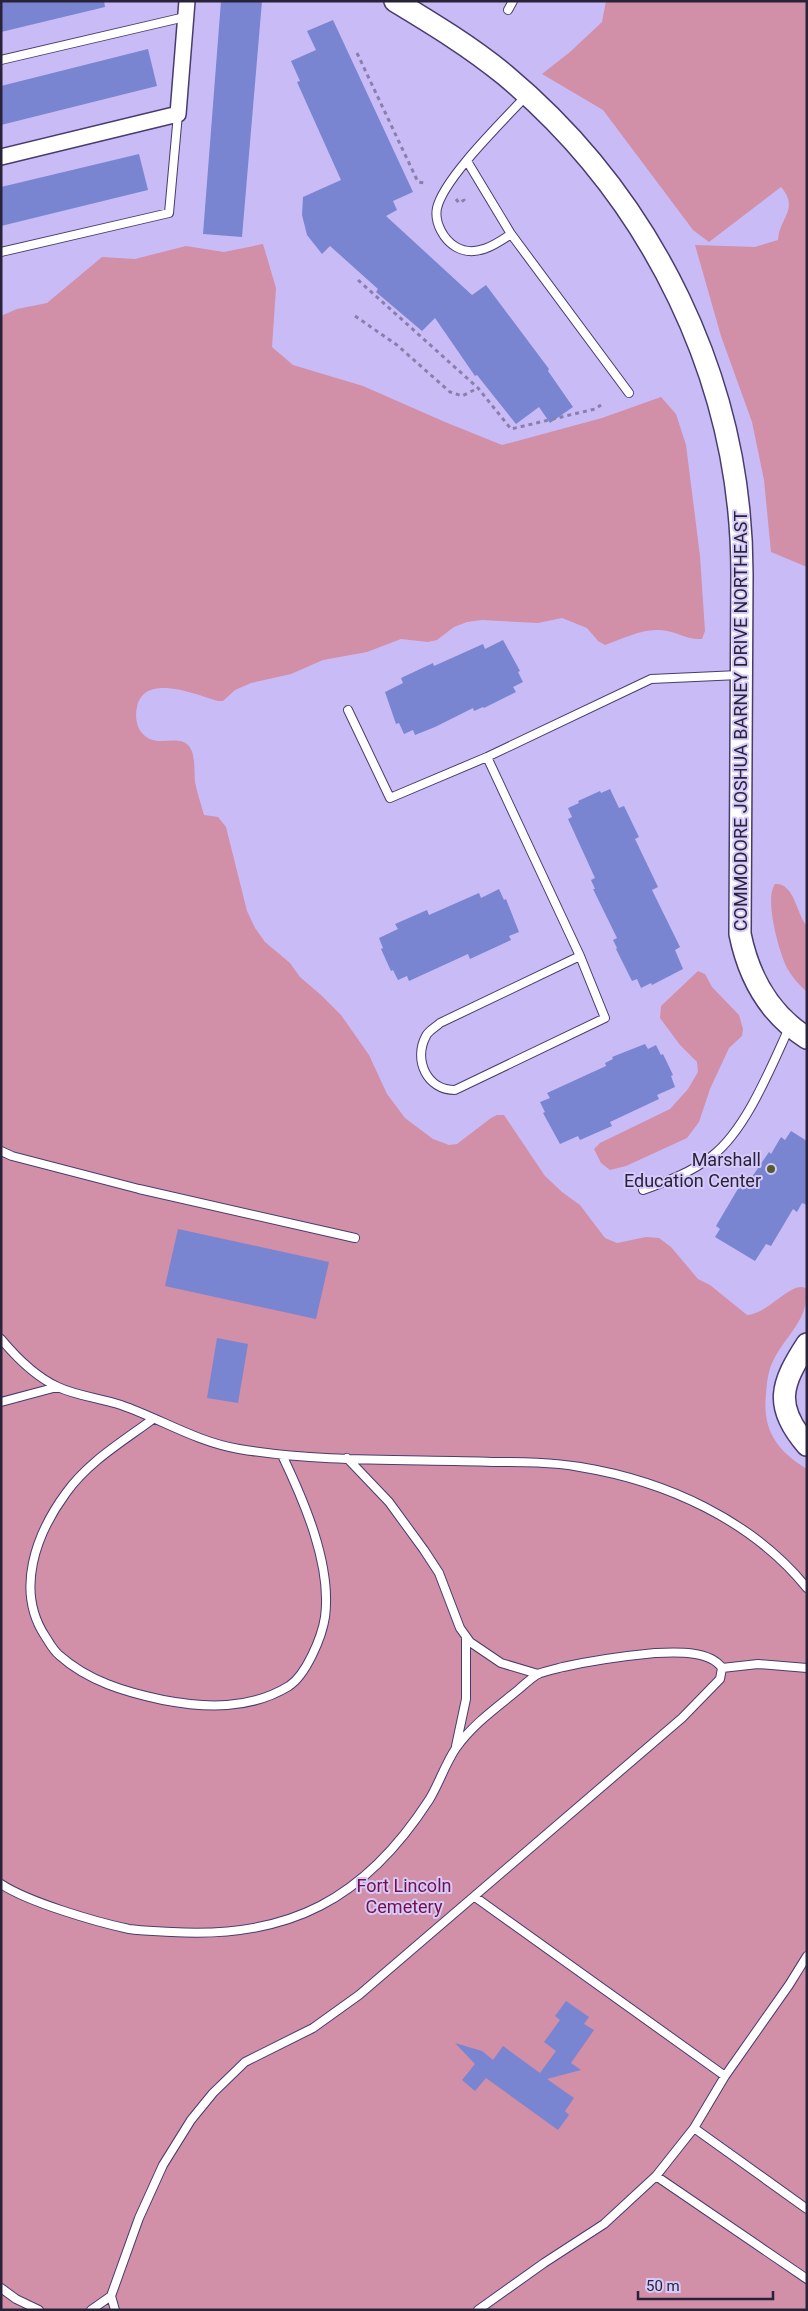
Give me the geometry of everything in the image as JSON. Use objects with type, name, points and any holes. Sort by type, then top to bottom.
[{"type":"street","points":[[1,157],[178,114],[187,1]]},
{"type":"street","name":"COMMODORE JOSHUA BARNEY DRIVE NORTHEAST","points":[[395,1],[466,46],[528,94],[587,155],[625,204],[665,270],[698,342],[724,424],[738,498],[742,562],[740,934],[750,970],[758,987],[775,1011],[798,1032]]},
{"type":"street","points":[[807,1344],[790,1370],[785,1386],[785,1406],[792,1428],[807,1446]]},
{"type":"lane","points":[[508,10],[513,1]]},
{"type":"lane","points":[[1,60],[185,16]]},
{"type":"lane","points":[[511,234],[495,245],[479,251],[463,251],[448,242],[438,225],[436,211],[441,195],[467,161],[528,94]]},
{"type":"lane","points":[[1,252],[169,213],[178,114]]},
{"type":"lane","points":[[467,161],[511,234],[629,393]]},
{"type":"lane","points":[[348,710],[390,798],[487,757],[651,679],[742,675]]},
{"type":"lane","points":[[487,757],[580,956],[604,1018],[454,1090],[445,1090],[434,1085],[426,1074],[421,1062],[421,1050],[426,1035],[440,1023],[580,956]]},
{"type":"lane","points":[[644,1190],[692,1170],[714,1155],[738,1129],[798,1032]]},
{"type":"lane","points":[[1,1151],[12,1156],[139,1189],[355,1238]]},
{"type":"lane","points":[[1,1339],[28,1366],[57,1386],[122,1406],[198,1438],[237,1449],[282,1455],[347,1458],[524,1462],[580,1467],[652,1484],[690,1500],[733,1522],[766,1546],[807,1588]]},
{"type":"lane","points":[[1,1402],[57,1386]]},
{"type":"lane","points":[[153,1419],[93,1463],[66,1492],[49,1519],[36,1548],[29,1581],[32,1606],[40,1628],[57,1654],[80,1671],[113,1688],[190,1705],[232,1706],[267,1696],[290,1685],[304,1668],[316,1647],[325,1618],[325,1590],[316,1538],[301,1495],[282,1455]]},
{"type":"lane","points":[[347,1458],[389,1502],[424,1550],[439,1573],[460,1628],[470,1642],[501,1663],[538,1674]]},
{"type":"lane","points":[[456,1749],[466,1699],[466,1637]]},
{"type":"lane","points":[[1,1884],[54,1908],[130,1929],[190,1933],[218,1932],[237,1931],[279,1923],[316,1910],[347,1890],[376,1865],[403,1837],[430,1799],[456,1749],[482,1718],[538,1674],[597,1659],[661,1653],[705,1655],[717,1660],[722,1668],[720,1679],[682,1718],[359,1995],[313,2028],[245,2062],[213,2093],[191,2120],[163,2165],[139,2218],[111,2296],[91,2310]]},
{"type":"lane","points":[[722,1668],[758,1664],[807,1668]]},
{"type":"lane","points":[[475,1897],[725,2076]]},
{"type":"lane","points":[[483,2308],[604,2224],[656,2176],[694,2128],[725,2076],[789,1986],[807,1956]]},
{"type":"lane","points":[[694,2128],[807,2209]]},
{"type":"lane","points":[[656,2176],[807,2279]]},
{"type":"lane","points":[[1,2288],[16,2299],[39,2310]]},
{"type":"lane","points":[[111,2296],[115,2310]]},
{"type":"path","points":[[357,53],[418,182],[425,183]]},
{"type":"path","points":[[456,199],[459,203],[464,200],[463,195]]},
{"type":"path","points":[[358,280],[478,388],[511,429],[595,409],[601,405]]},
{"type":"path","points":[[355,316],[397,345],[450,392],[462,396],[478,388]]},
{"type":"green space","points":[[606,1],[807,1],[807,567],[771,552],[764,480],[752,422],[721,336],[695,245],[755,247],[778,240],[779,232],[789,208],[789,201],[781,187],[709,242],[693,230],[603,110],[542,74],[570,52],[602,22]]},
{"type":"green space","name":"Fort Lincoln Cemetery","points":[[263,244],[276,288],[272,347],[293,365],[363,386],[502,445],[602,418],[661,397],[676,414],[686,445],[700,556],[705,631],[702,639],[691,638],[664,630],[652,630],[605,645],[598,641],[587,628],[562,618],[538,623],[482,620],[467,622],[454,627],[437,640],[428,642],[401,639],[367,652],[323,660],[291,674],[251,683],[235,690],[223,701],[172,689],[160,688],[150,690],[142,696],[137,707],[136,717],[140,730],[147,738],[159,741],[183,742],[191,748],[195,782],[204,815],[218,817],[226,827],[247,911],[255,928],[265,942],[290,963],[300,977],[341,1015],[369,1055],[387,1094],[405,1118],[433,1139],[449,1145],[457,1144],[491,1118],[497,1115],[504,1115],[545,1176],[580,1205],[605,1238],[617,1243],[646,1237],[659,1238],[671,1247],[698,1279],[710,1285],[747,1315],[764,1309],[795,1288],[807,1289],[804,1311],[771,1365],[767,1381],[765,1407],[769,1429],[780,1447],[787,1455],[807,1469],[807,2310],[1,2310],[1,316],[17,309],[47,303],[102,257],[135,259],[186,246],[224,252]]},
{"type":"green space","points":[[775,884],[787,888],[807,926],[807,992],[789,971],[780,950],[774,926],[771,901]]},
{"type":"green space","points":[[698,971],[705,974],[712,987],[739,1015],[743,1029],[742,1036],[729,1048],[710,1089],[699,1122],[687,1138],[626,1166],[610,1170],[601,1163],[594,1149],[600,1143],[670,1109],[688,1089],[698,1072],[697,1062],[680,1045],[660,1018],[661,1006]]},
{"type":"building","points":[[1,1],[104,1],[105,7],[1,32]]},
{"type":"building","points":[[221,1],[262,1],[242,237],[203,234]]},
{"type":"building","points":[[333,20],[413,192],[393,201],[397,210],[386,216],[472,295],[486,285],[549,369],[548,371],[573,407],[550,423],[539,407],[516,424],[477,375],[475,376],[435,318],[422,331],[376,292],[378,289],[330,246],[322,254],[307,235],[302,215],[303,197],[341,180],[297,82],[300,81],[291,61],[316,50],[307,31]]},
{"type":"building","points":[[148,49],[157,86],[1,125],[1,86]]},
{"type":"building","points":[[139,154],[148,190],[1,226],[1,187]]},
{"type":"building","points":[[503,640],[520,671],[518,672],[523,682],[513,687],[516,692],[484,708],[474,711],[473,708],[415,735],[413,730],[404,734],[399,723],[396,724],[385,692],[403,683],[401,678],[433,663],[434,666],[483,644],[485,649]]},
{"type":"building","points":[[610,789],[619,808],[624,806],[639,837],[635,839],[658,887],[652,890],[680,947],[675,950],[683,969],[652,985],[651,983],[641,988],[637,979],[632,981],[616,949],[613,940],[617,938],[593,889],[595,889],[591,880],[595,878],[568,819],[572,817],[568,808],[600,791],[601,793]]},
{"type":"building","points":[[499,889],[504,900],[506,899],[519,932],[509,936],[511,940],[470,959],[468,954],[409,981],[407,976],[398,980],[393,970],[391,971],[381,949],[383,948],[379,938],[398,929],[395,924],[427,910],[429,915],[479,893],[481,898]]},
{"type":"building","points":[[645,1044],[648,1049],[656,1045],[661,1055],[663,1054],[673,1075],[671,1076],[675,1087],[657,1095],[659,1099],[610,1122],[612,1126],[580,1140],[578,1136],[560,1144],[543,1113],[545,1112],[540,1102],[550,1098],[547,1093],[606,1066],[605,1063],[613,1059],[612,1057]]},
{"type":"building","points":[[791,1131],[807,1141],[807,1205],[802,1203],[797,1212],[793,1209],[771,1246],[766,1244],[755,1261],[715,1237],[720,1229],[716,1226],[739,1187],[743,1190],[769,1152],[771,1154],[781,1137],[785,1140]]},
{"type":"building","points":[[178,1229],[329,1262],[316,1319],[165,1286]]},
{"type":"building","points":[[217,1338],[248,1344],[238,1403],[207,1398]]},
{"type":"building","points":[[566,2001],[589,2017],[584,2024],[594,2030],[571,2063],[581,2070],[547,2079],[574,2098],[565,2111],[569,2115],[558,2130],[486,2078],[475,2091],[462,2080],[475,2064],[455,2043],[482,2051],[493,2060],[503,2046],[540,2073],[556,2051],[544,2042],[560,2020],[555,2016]]},
{"type":"place","name":"Marshall Education Center","points":[[771,1169]]}]
